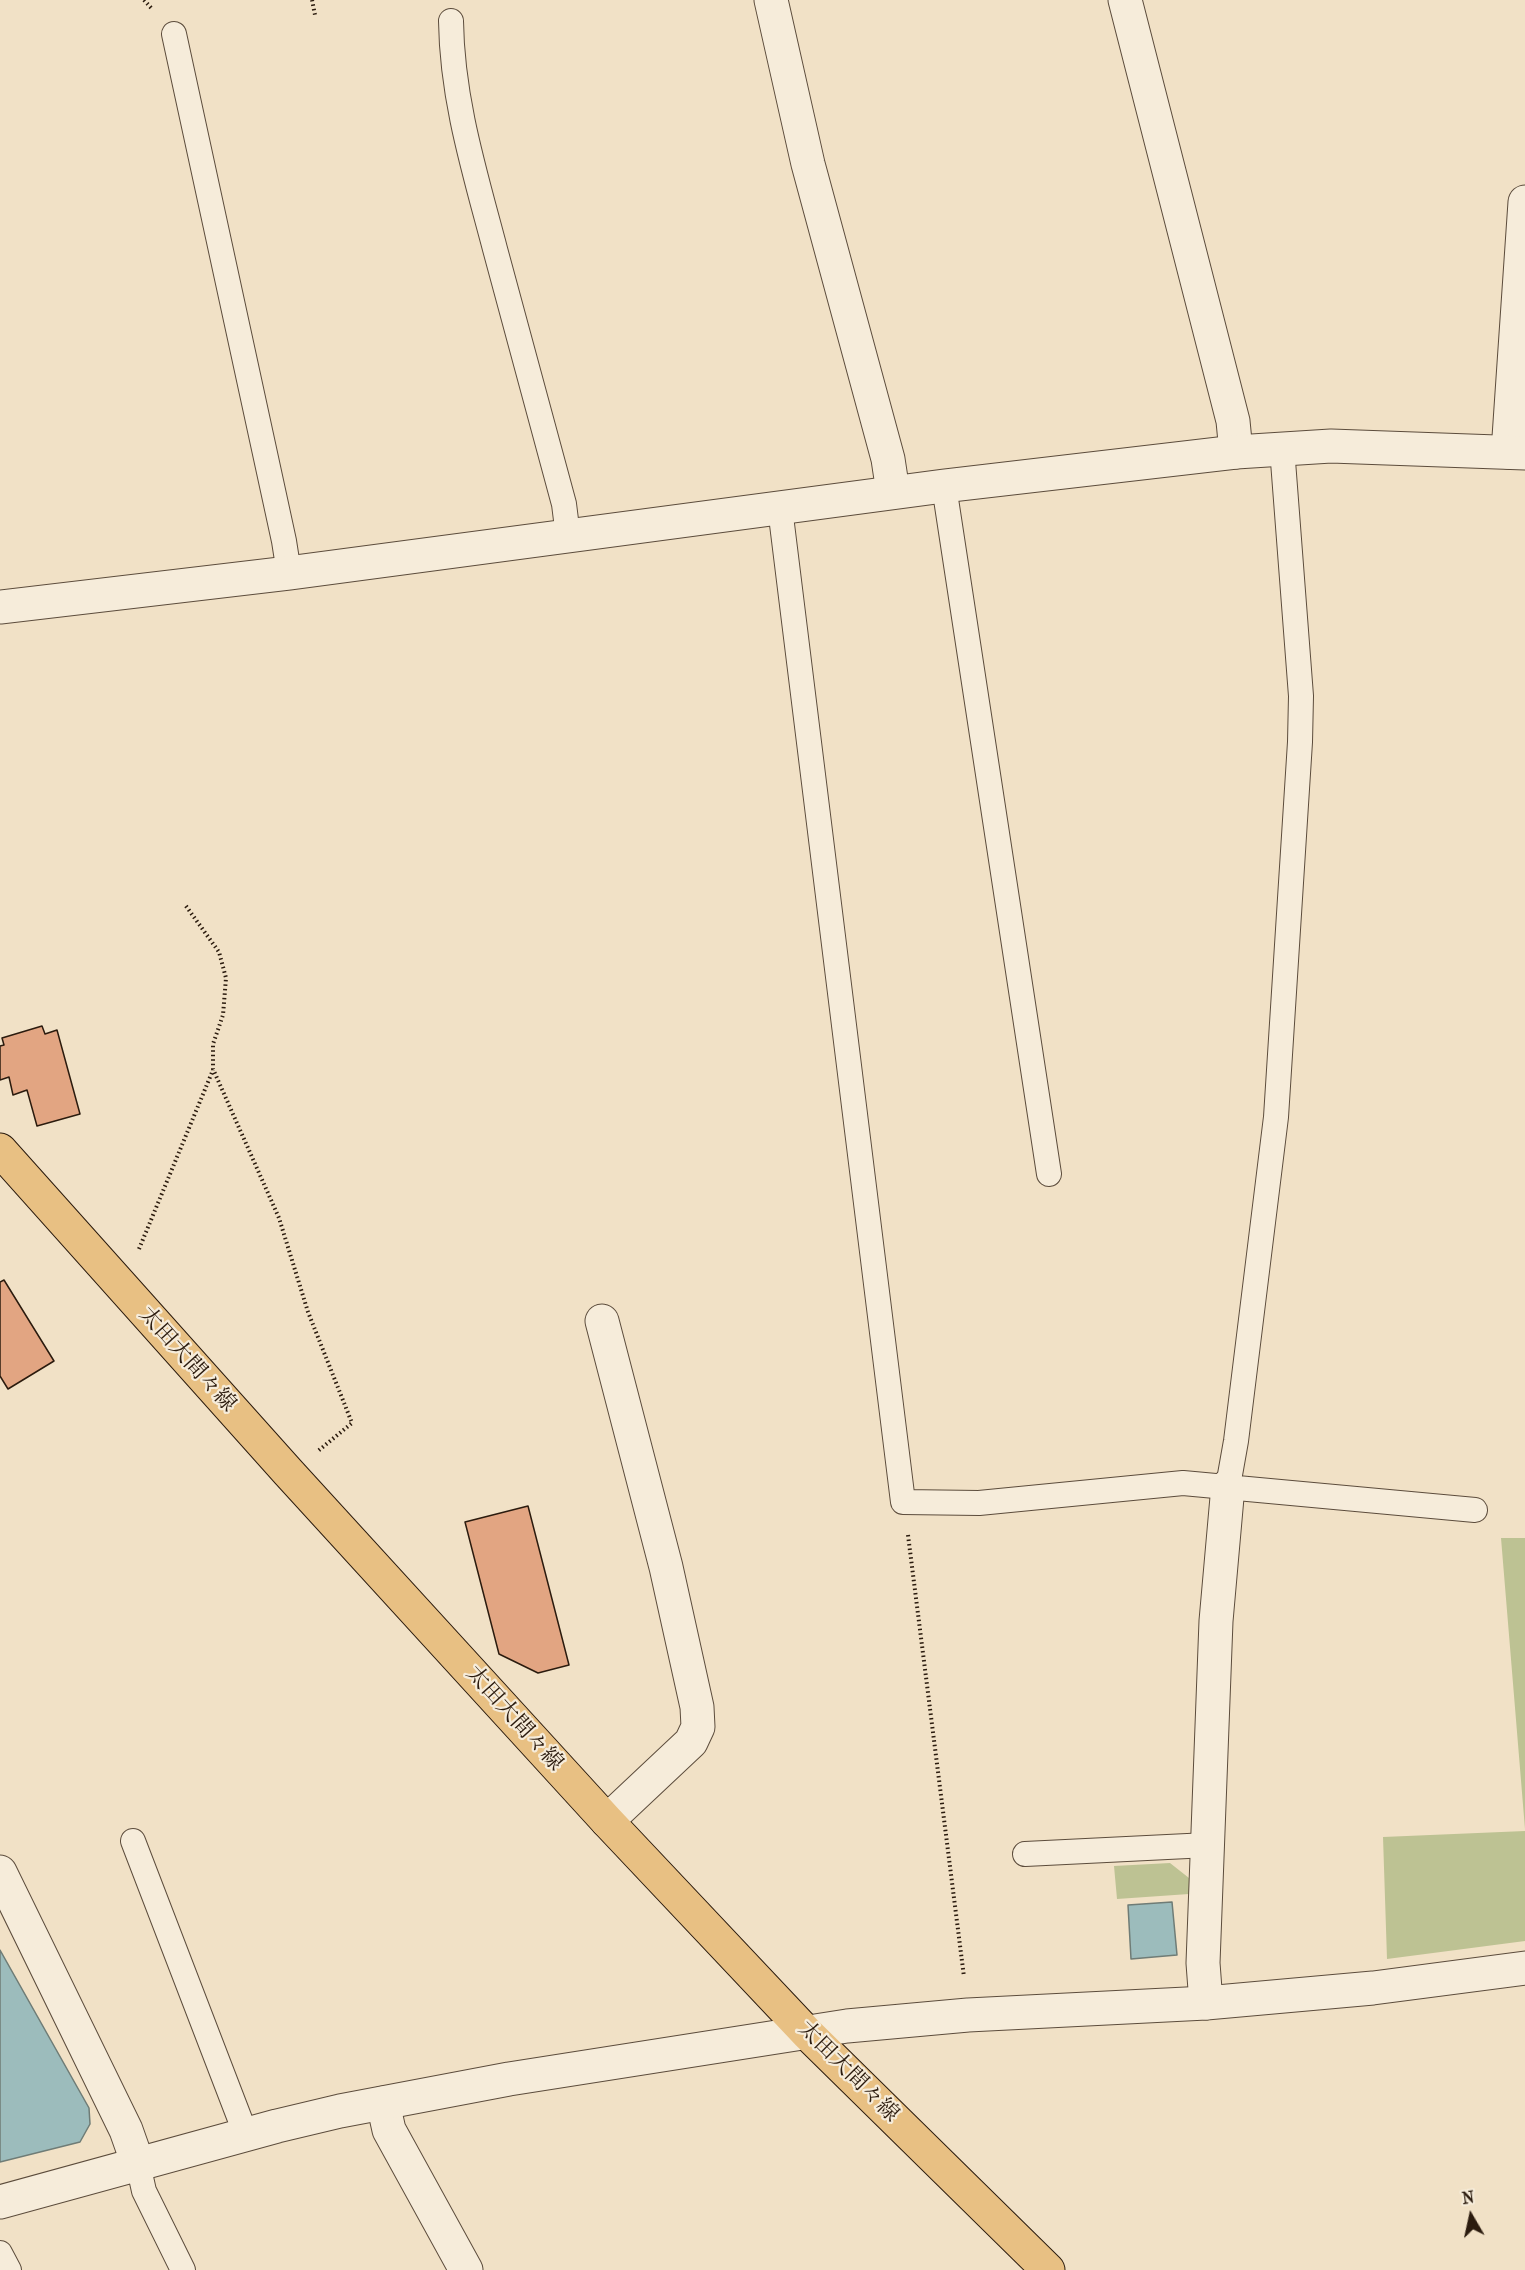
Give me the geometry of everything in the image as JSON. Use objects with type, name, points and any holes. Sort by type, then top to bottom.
[{"type":"main road","name":"太田大間々線","points":[[0,1150],[109,1275],[607,1821],[807,2033],[1048,2270]]},
{"type":"street","points":[[771,0],[808,164],[888,459],[893,492]]},
{"type":"street","points":[[1125,0],[1233,421],[1236,452]]},
{"type":"street","points":[[0,607],[289,573],[893,492],[1236,452],[1351,446],[1516,453],[1525,201]]},
{"type":"street","points":[[602,1321],[666,1567],[697,1707],[698,1727],[691,1742],[607,1821]]},
{"type":"street","points":[[1206,2002],[1203,1963],[1216,1621],[1228,1486]]},
{"type":"street","points":[[0,1872],[126,2130],[138,2164]]},
{"type":"street","points":[[0,2202],[298,2121],[383,2103],[508,2079],[847,2026],[968,2016],[1206,2002],[1374,1988],[1525,1968]]},
{"type":"street","points":[[383,2103],[389,2130],[466,2270]]},
{"type":"lane","points":[[451,21],[451,53],[460,118],[564,504],[568,536]]},
{"type":"lane","points":[[174,34],[289,573]]},
{"type":"lane","points":[[1228,1486],[1236,1441],[1276,1117],[1300,742],[1301,696],[1282,448]]},
{"type":"lane","points":[[944,486],[1048,1174]]},
{"type":"lane","points":[[780,508],[903,1502],[979,1503],[1183,1483],[1475,1510]]},
{"type":"lane","points":[[133,1841],[246,2135]]},
{"type":"lane","points":[[1025,1854],[1208,1845]]},
{"type":"lane","points":[[138,2164],[144,2191],[183,2270]]},
{"type":"lane","points":[[0,2253],[9,2270]]},
{"type":"path","points":[[312,0],[315,15]]},
{"type":"path","points":[[109,1275],[138,1249],[213,1069],[213,1044],[223,1015],[226,978],[219,952],[186,906]]},
{"type":"path","points":[[213,1069],[279,1218],[308,1312],[352,1423],[288,1472]]},
{"type":"path","points":[[903,1502],[968,2016]]},
{"type":"green space","points":[[1501,1538],[1525,1538],[1525,1829]]},
{"type":"green space","points":[[1525,1831],[1525,1941],[1387,1959],[1383,1837]]},
{"type":"green space","points":[[1170,1863],[1189,1878],[1189,1894],[1117,1899],[1114,1866]]},
{"type":"water","points":[[1172,1902],[1177,1955],[1131,1959],[1128,1905]]},
{"type":"water","points":[[0,1950],[89,2108],[90,2124],[80,2142],[0,2162]]},
{"type":"building","points":[[42,1026],[45,1034],[57,1030],[80,1114],[37,1126],[27,1090],[13,1095],[9,1077],[0,1080],[0,1046],[4,1045],[2,1038]]},
{"type":"building","points":[[4,1280],[54,1361],[8,1389],[0,1376],[0,1282]]},
{"type":"building","points":[[528,1506],[569,1665],[538,1673],[499,1654],[465,1522]]}]
